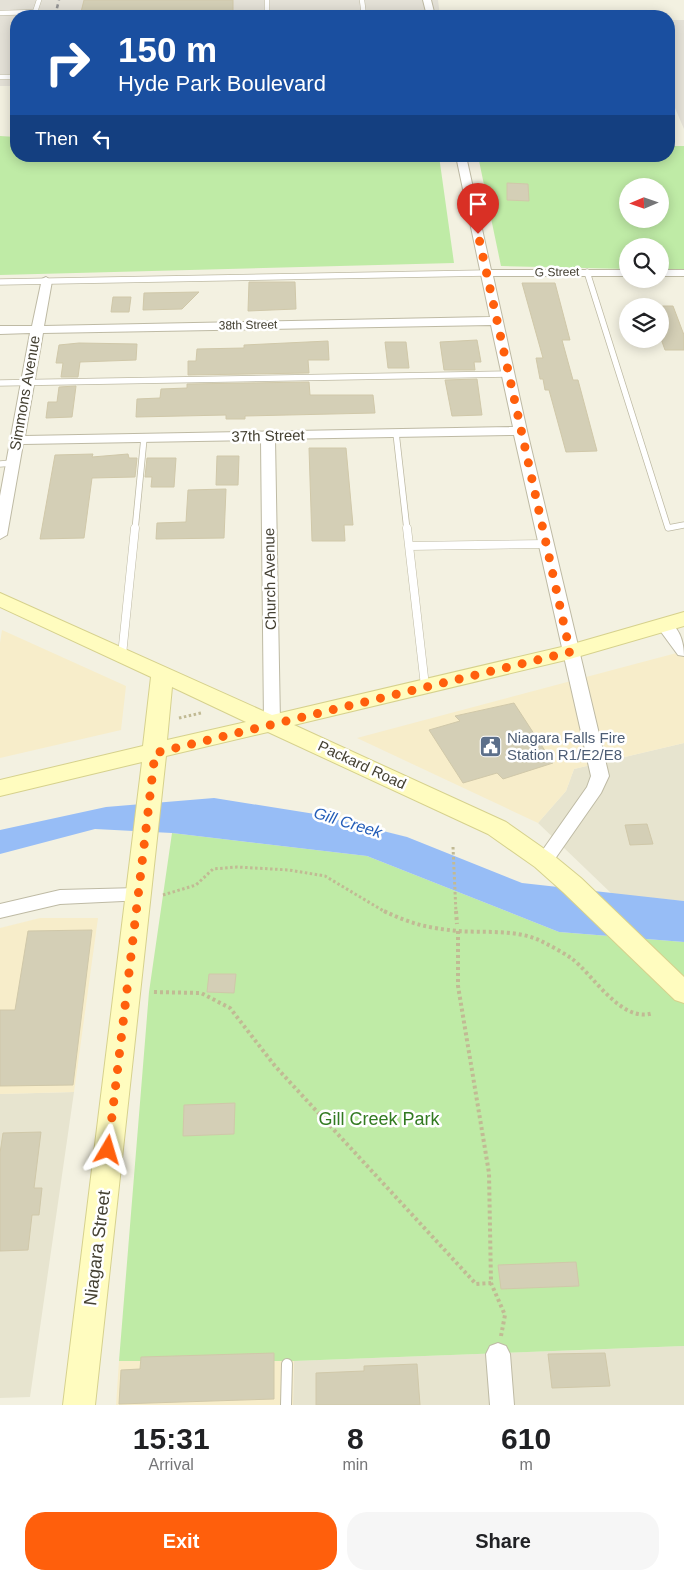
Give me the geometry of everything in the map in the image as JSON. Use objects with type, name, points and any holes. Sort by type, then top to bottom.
[{"type":"street","points":[[462,162],[520,430],[600,776],[595,789],[544,861]]},
{"type":"street","name":"G Street","points":[[486,273],[619,272]]},
{"type":"street","points":[[669,273],[684,273]]},
{"type":"street","name":"Simmons Avenue","points":[[0,535],[6,464],[16,440],[46,281]]},
{"type":"street","name":"38th Street","points":[[0,330],[496,320]]},
{"type":"street","name":"37th Street","points":[[16,440],[520,430]]},
{"type":"street","name":"Church Avenue","points":[[268,436],[272,723]]},
{"type":"street","name":"Packard Road","points":[[0,599],[497,828],[544,861],[572,885],[684,993]]},
{"type":"street","points":[[0,788],[155,753],[570,652],[674,622],[684,651]]},
{"type":"street","name":"Niagara Street","points":[[79,1405],[151,895],[145,848],[162,673]]},
{"type":"street","points":[[0,911],[60,897],[151,895]]},
{"type":"street","points":[[498,1354],[502,1405]]},
{"type":"lane","points":[[587,272],[668,528],[684,524]]},
{"type":"lane","points":[[0,282],[486,273]]},
{"type":"lane","points":[[0,383],[508,374]]},
{"type":"lane","points":[[396,433],[425,686]]},
{"type":"lane","points":[[122,655],[144,438]]},
{"type":"lane","points":[[410,546],[546,544]]},
{"type":"lane","points":[[286,1405],[287,1364]]},
{"type":"path","points":[[177,719],[202,712]]},
{"type":"path","points":[[452,847],[457,924]]},
{"type":"path","points":[[151,895],[196,885],[213,869],[237,867],[289,870],[325,876],[358,894],[379,910],[413,925],[458,931],[499,932],[539,940],[572,959],[602,991],[628,1010],[644,1016],[653,1013]]},
{"type":"path","points":[[458,931],[458,986],[489,1173],[491,1283],[505,1315],[498,1354]]},
{"type":"path","points":[[154,992],[201,993],[230,1008],[275,1066],[476,1284],[491,1283]]},
{"type":"shaded area","points":[[0,0],[438,0],[439,10],[10,10],[10,86],[0,86]]},
{"type":"shaded area","points":[[675,20],[684,20],[684,129],[675,108]]},
{"type":"shaded area","points":[[2,630],[126,686],[121,730],[0,758],[0,643]]},
{"type":"shaded area","points":[[684,651],[684,743],[574,769],[566,791],[538,823],[357,738]]},
{"type":"shaded area","points":[[684,743],[684,901],[612,894],[538,823],[566,791],[574,769]]},
{"type":"shaded area","points":[[40,918],[98,918],[74,1092],[0,1094],[0,928]]},
{"type":"shaded area","points":[[74,1092],[30,1397],[0,1398],[0,1094]]},
{"type":"shaded area","points":[[684,1346],[684,1405],[293,1405],[294,1361]]},
{"type":"shaded area","points":[[119,1361],[294,1361],[293,1405],[116,1405]]},
{"type":"green space","points":[[0,136],[10,137],[10,162],[440,162],[454,263],[0,275]]},
{"type":"green space","points":[[675,146],[684,146],[684,271],[669,270],[669,238],[619,238],[619,269],[501,266],[479,162],[675,162]]},
{"type":"green space","name":"Gill Creek Park","points":[[172,833],[367,856],[559,932],[684,942],[684,1346],[294,1361],[119,1361],[149,992]]},
{"type":"water","points":[[214,798],[315,814],[407,837],[522,883],[684,901],[684,942],[559,932],[367,856],[172,833],[95,829],[0,854],[0,830],[106,807]]},
{"type":"building","points":[[84,0],[233,0],[233,10],[82,10]]},
{"type":"building","points":[[507,183],[528,184],[529,201],[507,200]]},
{"type":"building","points":[[249,282],[295,282],[296,309],[248,311]]},
{"type":"building","points":[[522,283],[555,283],[570,340],[562,340],[573,380],[578,380],[597,451],[566,452],[549,390],[545,390],[543,379],[540,379],[536,358],[543,358]]},
{"type":"building","points":[[199,292],[182,309],[143,310],[144,293]]},
{"type":"building","points":[[113,297],[131,297],[129,312],[111,312]]},
{"type":"building","points":[[669,306],[673,306],[684,335],[684,350],[665,350],[664,348],[669,348]]},
{"type":"building","points":[[477,340],[481,362],[474,362],[475,370],[444,370],[440,342]]},
{"type":"building","points":[[328,341],[329,360],[308,360],[309,373],[188,375],[188,361],[196,361],[197,349],[244,348],[244,345]]},
{"type":"building","points":[[385,342],[406,342],[409,368],[388,368]]},
{"type":"building","points":[[79,343],[137,344],[136,360],[80,362],[78,377],[61,377],[63,363],[56,363],[59,345]]},
{"type":"building","points":[[477,379],[482,415],[452,416],[445,380]]},
{"type":"building","points":[[309,382],[310,395],[373,395],[375,413],[245,416],[245,419],[226,419],[226,415],[136,417],[137,399],[160,398],[161,389],[187,388],[187,384]]},
{"type":"building","points":[[76,386],[72,417],[46,418],[48,402],[57,402],[59,387]]},
{"type":"building","points":[[309,448],[346,448],[353,525],[344,525],[345,541],[312,541]]},
{"type":"building","points":[[93,454],[92,457],[128,454],[129,458],[137,458],[135,477],[92,478],[84,538],[40,539],[55,455]]},
{"type":"building","points":[[217,456],[239,456],[238,485],[216,485]]},
{"type":"building","points":[[147,458],[176,458],[174,487],[151,487],[152,477],[145,477]]},
{"type":"building","points":[[226,489],[224,538],[156,539],[157,523],[186,522],[188,490]]},
{"type":"building","name":"Niagara Falls Fire Station R1/E2/E8","points":[[514,703],[553,763],[503,779],[497,773],[463,783],[429,730],[460,721],[455,716]]},
{"type":"building","points":[[647,824],[653,844],[630,845],[625,825]]},
{"type":"building","points":[[92,930],[73,1085],[0,1086],[0,1010],[15,1010],[28,931]]},
{"type":"building","points":[[209,974],[236,974],[234,993],[207,992]]},
{"type":"building","points":[[235,1103],[234,1134],[183,1136],[184,1105]]},
{"type":"building","points":[[41,1132],[34,1188],[42,1188],[39,1215],[32,1215],[28,1250],[0,1251],[0,1153],[3,1133]]},
{"type":"building","points":[[576,1262],[579,1286],[501,1289],[498,1265]]},
{"type":"building","points":[[274,1353],[274,1399],[119,1404],[121,1370],[140,1369],[141,1357]]},
{"type":"building","points":[[605,1353],[610,1386],[552,1388],[548,1354]]},
{"type":"building","points":[[417,1364],[420,1405],[316,1405],[316,1373],[364,1371],[364,1366]]},
{"type":"railway","points":[[56,10],[59,0]]},
{"type":"place","name":"Niagara Falls Fire Station R1/E2/E8","points":[[491,747]]},
{"type":"route","points":[[108,1150],[155,753],[570,652],[478,234]]},
{"type":"water label","name":"Gill Creek","points":[[348,822]]}]
